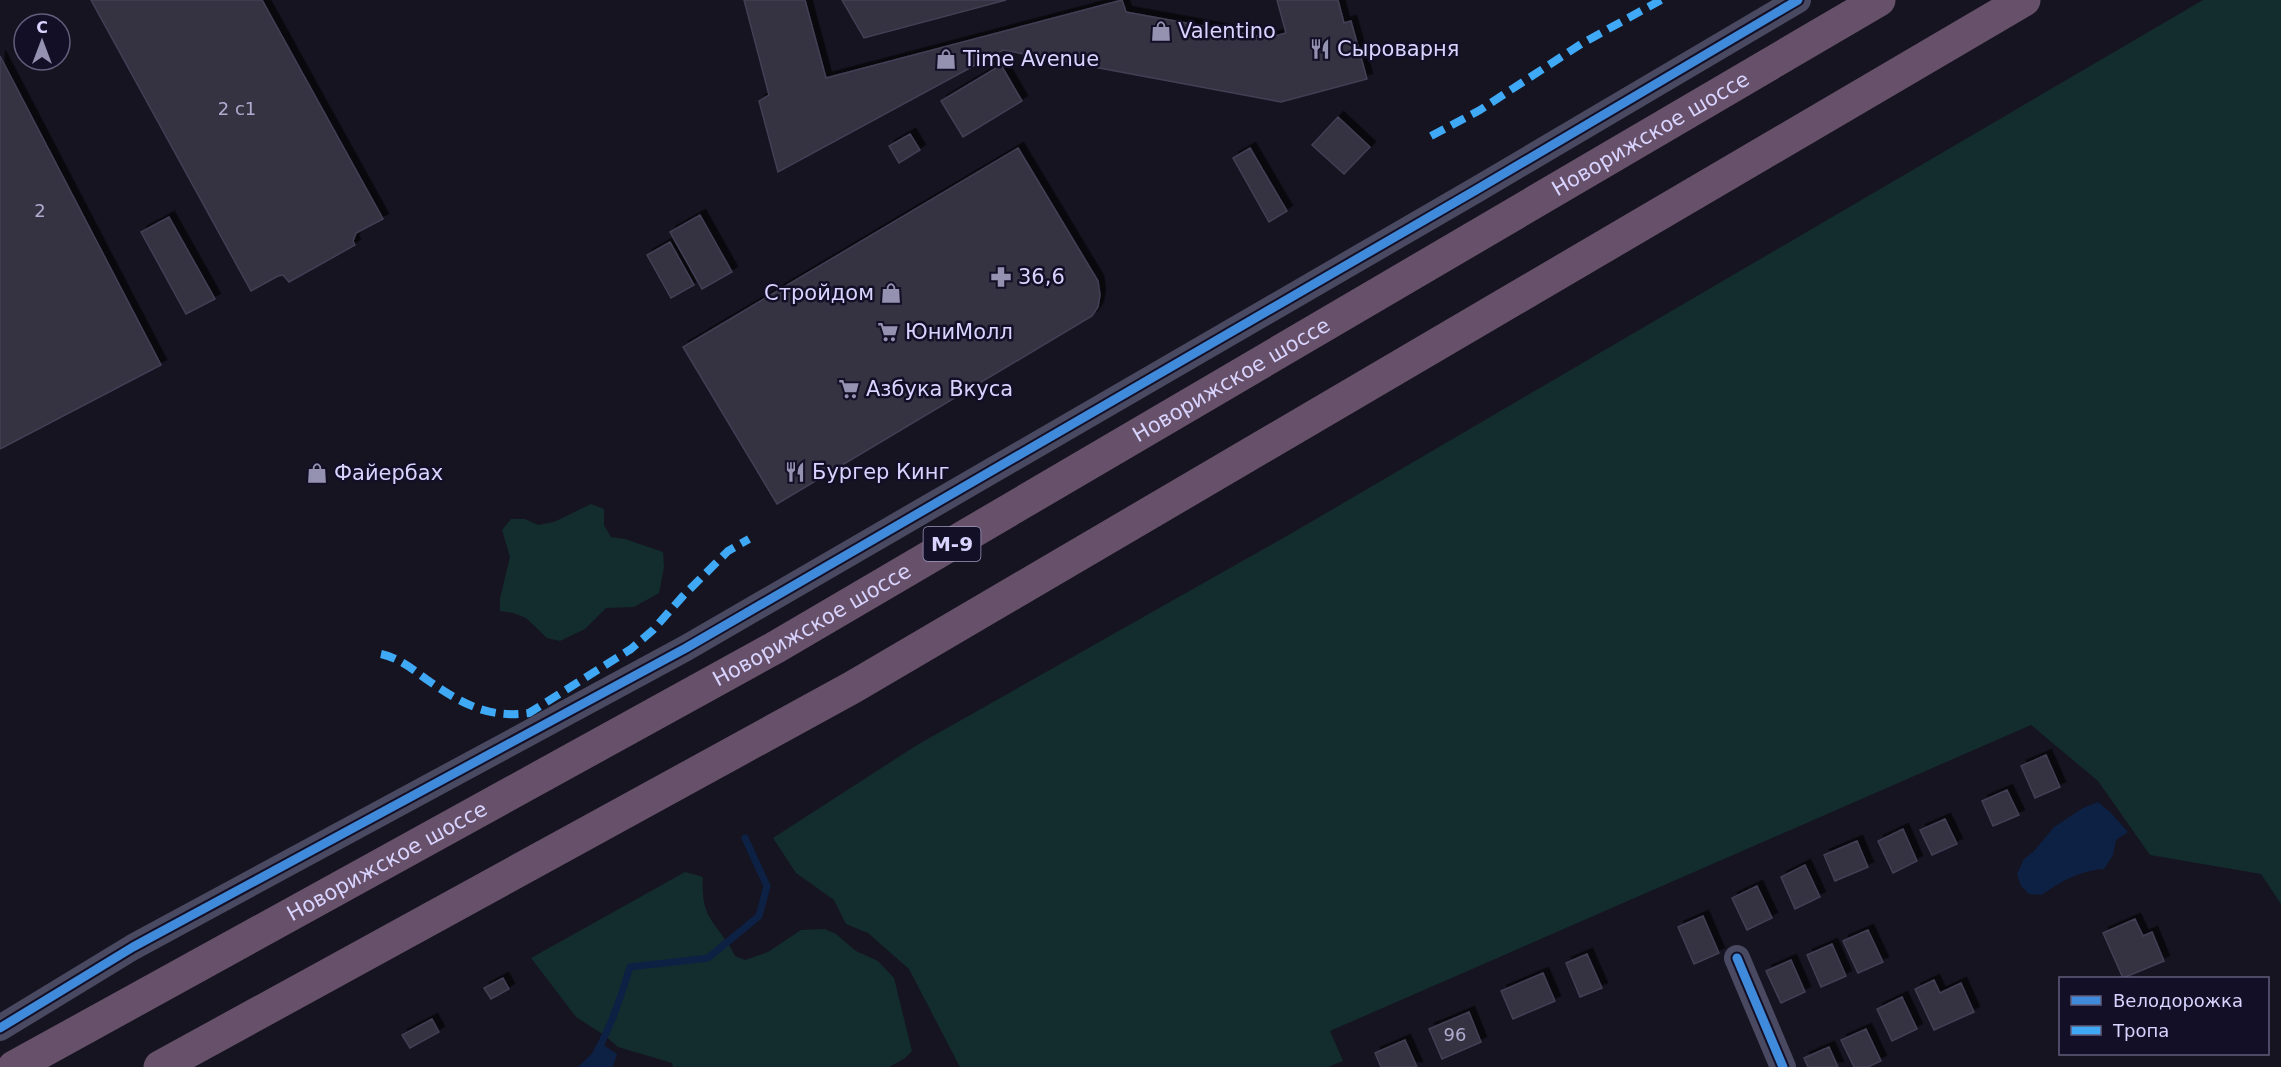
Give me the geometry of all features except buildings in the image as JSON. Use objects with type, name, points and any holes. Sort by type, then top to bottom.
[{"type":"highway","name":"Новорижское шоссе","points":[[14,1067],[776,647],[1879,0]]},
{"type":"highway","points":[[160,1067],[853,687],[2024,0]]},
{"type":"street","points":[[0,1028],[133,947],[686,648],[1798,0]]},
{"type":"street","points":[[1737,958],[1783,1067]]},
{"type":"green space","points":[[2203,0],[2281,0],[2281,904],[2261,874],[2150,855],[2098,781],[2031,725],[1330,1031],[1343,1061],[1328,1067],[960,1067],[909,969],[868,933],[846,924],[834,900],[796,873],[773,838],[917,745],[1292,533]]},
{"type":"green space","points":[[591,504],[604,509],[604,525],[611,537],[625,539],[663,552],[664,567],[659,593],[634,607],[606,608],[585,629],[560,641],[547,638],[526,618],[500,611],[500,598],[510,557],[502,530],[511,519],[525,519],[538,525],[554,522]]},
{"type":"green space","points":[[685,872],[703,877],[704,904],[707,913],[735,956],[745,960],[768,952],[801,930],[825,929],[836,934],[856,951],[878,961],[894,978],[912,1051],[904,1059],[889,1067],[673,1067],[672,1063],[618,1047],[576,1017],[531,958]]},
{"type":"water","points":[[2098,802],[2128,832],[2116,840],[2113,855],[2104,869],[2071,878],[2042,895],[2029,894],[2021,886],[2017,874],[2024,859],[2034,851],[2054,827],[2083,808]]},
{"type":"water","points":[[602,1044],[617,1054],[613,1067],[578,1067]]},
{"type":"waterway","points":[[588,1067],[612,1019],[630,967],[708,958],[759,916],[767,886],[745,838]]},
{"type":"marked path","points":[[1431,136],[1480,110],[1581,44],[1661,0]]},
{"type":"marked path","points":[[381,654],[410,667],[450,695],[474,707],[500,713],[529,713],[631,649],[653,630],[728,551],[749,539]]},
{"type":"cycle path","points":[[0,1028],[133,947],[686,648],[1476,190],[1798,0]]},
{"type":"cycle path","points":[[1737,958],[1783,1067]]},
{"type":"place","name":"Valentino","points":[[1161,31]]},
{"type":"place","name":"Сыроварня","points":[[1320,49]]},
{"type":"place","name":"Time Avenue","points":[[946,59]]},
{"type":"place","name":"36,6","points":[[1001,277]]},
{"type":"place","name":"Стройдом","points":[[891,293]]},
{"type":"place","name":"ЮниМолл","points":[[888,332]]},
{"type":"place","name":"Азбука Вкуса","points":[[849,389]]},
{"type":"place","name":"Бургер Кинг","points":[[795,472]]},
{"type":"place","name":"Файербах","points":[[317,473]]}]
